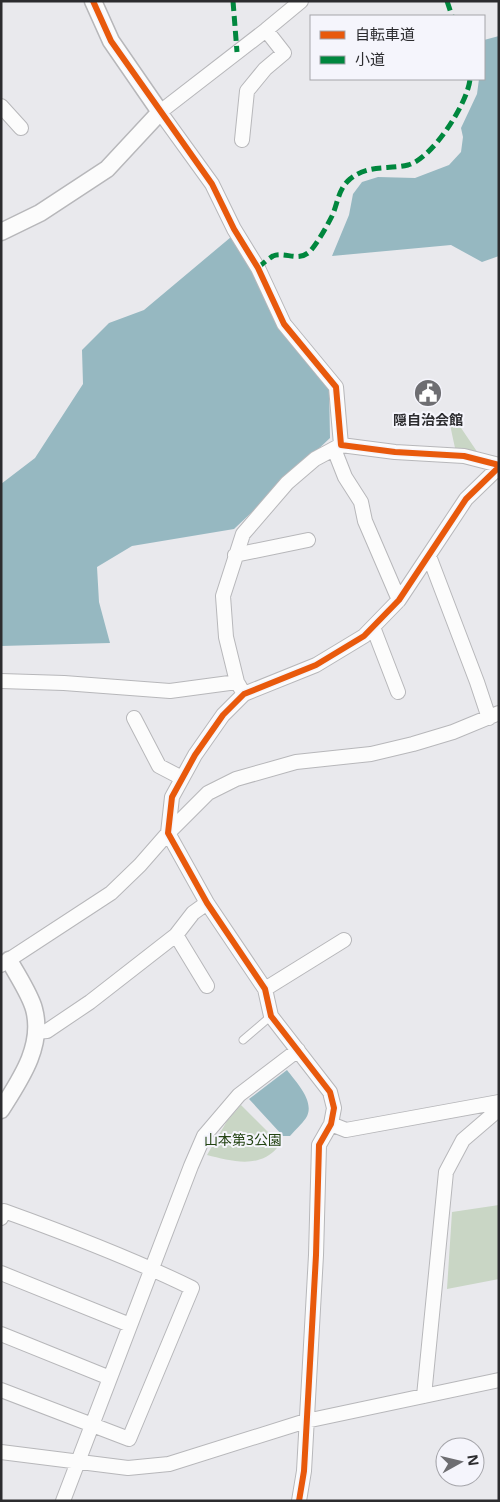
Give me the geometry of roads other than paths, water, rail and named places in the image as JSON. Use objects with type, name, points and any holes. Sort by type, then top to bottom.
[{"type":"street","points":[[93,1],[111,41],[212,184],[234,229],[258,268],[284,324],[336,387],[338,447],[345,477],[361,502],[365,521],[399,600]]},
{"type":"street","points":[[1,232],[40,213],[107,169],[160,112],[301,1]]},
{"type":"street","points":[[242,140],[247,91],[265,69],[284,53],[266,30]]},
{"type":"street","points":[[1,106],[20,128]]},
{"type":"street","points":[[1,681],[64,683],[170,691],[241,688],[316,665],[364,636],[399,600],[466,499],[498,469],[464,456],[338,447],[315,459],[287,482],[243,534],[223,596],[226,637],[241,688]]},
{"type":"street","points":[[235,555],[308,540]]},
{"type":"street","points":[[1,1110],[34,1050],[36,1032],[34,1007],[5,963],[110,893],[140,865],[168,833],[208,793],[236,779],[296,762],[371,754],[453,732],[494,715],[477,682],[429,556]]},
{"type":"street","points":[[373,627],[398,692]]},
{"type":"street","points":[[241,688],[195,755],[172,797],[168,833],[207,902],[265,989],[271,1016],[330,1092],[334,1108],[331,1124],[319,1145],[316,1254],[304,1470],[299,1501]]},
{"type":"street","points":[[134,718],[159,766],[182,778]]},
{"type":"street","points":[[36,1032],[47,1030],[90,1002],[176,935],[193,913],[207,902]]},
{"type":"street","points":[[176,935],[207,986]]},
{"type":"street","points":[[265,989],[344,940]]},
{"type":"street","points":[[63,1501],[204,1136],[239,1095],[298,1050]]},
{"type":"street","points":[[331,1124],[346,1130],[499,1102]]},
{"type":"street","points":[[424,1396],[446,1172],[463,1140],[499,1109]]},
{"type":"street","points":[[1,1218],[4,1211],[78,1238],[152,1268],[192,1288],[129,1439],[1,1390]]},
{"type":"street","points":[[1,1273],[130,1325]]},
{"type":"street","points":[[1,1334],[110,1378]]},
{"type":"street","points":[[1,1452],[128,1468],[169,1464],[306,1422],[499,1380]]},
{"type":"lane","points":[[243,1040],[271,1016]]},
{"type":"water","points":[[499,36],[499,256],[482,262],[451,245],[332,256],[349,215],[353,194],[362,182],[378,177],[415,178],[449,165],[461,152],[463,137],[461,128],[477,94],[479,80],[485,80],[485,40]]},
{"type":"water","points":[[231,237],[260,284],[329,385],[330,438],[234,529],[132,546],[97,567],[99,602],[110,643],[1,646],[1,484],[35,458],[83,384],[82,350],[109,323],[144,310]]},
{"type":"water","points":[[287,1070],[304,1092],[309,1105],[306,1118],[290,1136],[283,1136],[249,1099]]},
{"type":"place","name":"隠自治会館","points":[[428,393]]},
{"type":"park label","name":"山本第3公園","points":[[243,1139]]}]
